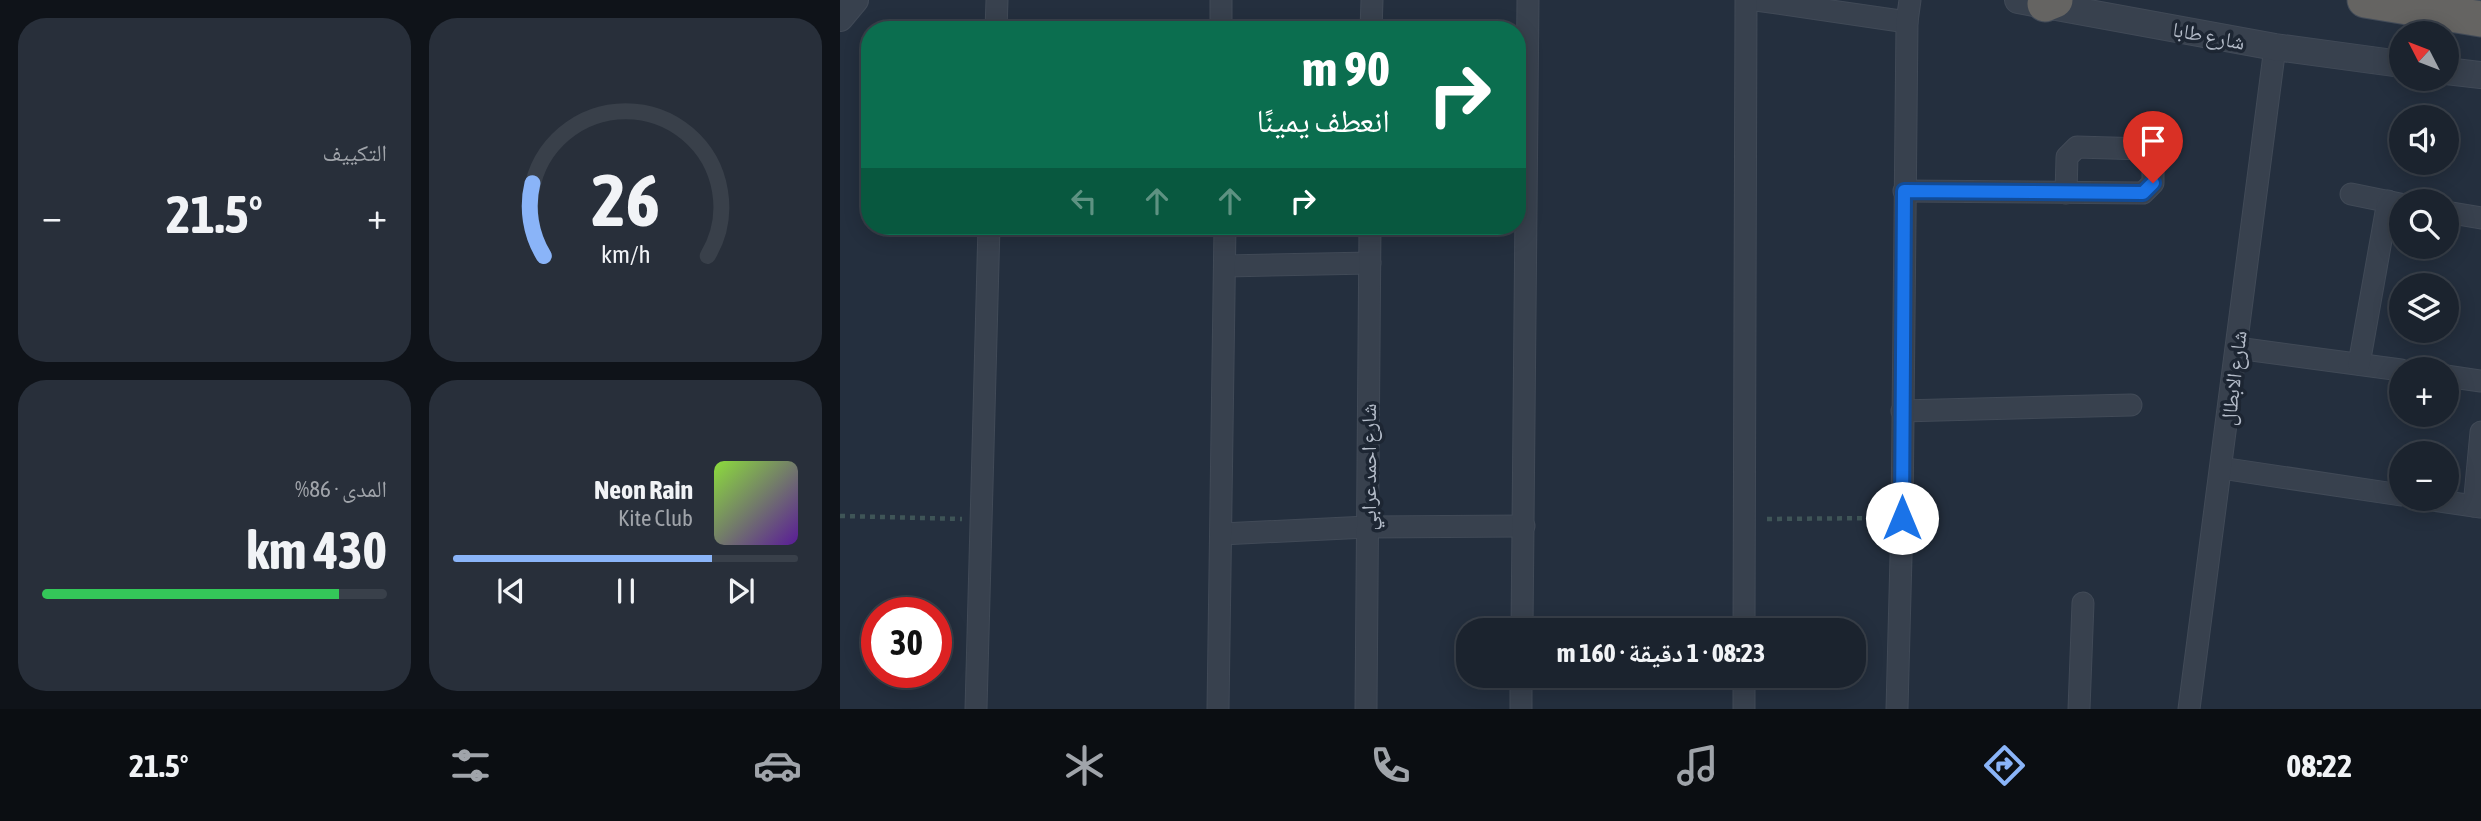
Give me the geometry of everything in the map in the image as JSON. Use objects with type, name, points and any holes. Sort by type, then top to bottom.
[{"type":"highway","points":[[2365,0],[2481,19]]},
{"type":"street","points":[[840,18],[855,0]]},
{"type":"street","points":[[996,21],[997,0]]},
{"type":"street","points":[[1221,0],[1221,21]]},
{"type":"street","points":[[1371,21],[1372,0]]},
{"type":"street","points":[[1522,618],[1528,0]]},
{"type":"street","points":[[1744,618],[1746,0]]},
{"type":"street","points":[[1756,0],[1907,22]]},
{"type":"street","points":[[1897,709],[1902,518],[1907,22],[1910,0]]},
{"type":"street","name":"شارع طابا","points":[[2040,1],[2275,47],[2389,62]]},
{"type":"street","name":"شارع الابطال","points":[[2189,709],[2275,47]]},
{"type":"street","points":[[2459,72],[2481,75]]},
{"type":"street","points":[[1904,191],[2066,192]]},
{"type":"street","points":[[2351,194],[2389,201]]},
{"type":"street","points":[[2459,214],[2481,218]]},
{"type":"street","points":[[2359,364],[2389,225]]},
{"type":"street","points":[[976,709],[989,235]]},
{"type":"street","points":[[1218,709],[1225,235]]},
{"type":"street","name":"شارع احمد عرابي","points":[[1366,709],[1370,235]]},
{"type":"street","points":[[1226,266],[1370,263]]},
{"type":"street","points":[[2236,348],[2389,368]]},
{"type":"street","points":[[2459,378],[2481,381]]},
{"type":"street","points":[[1902,411],[2131,405]]},
{"type":"street","points":[[2459,504],[2477,506],[2481,432]]},
{"type":"street","points":[[2221,468],[2389,493]]},
{"type":"street","points":[[1222,534],[1367,527],[1524,526]]},
{"type":"street","points":[[2079,709],[2083,603]]},
{"type":"street","points":[[1521,688],[1521,709]]},
{"type":"street","points":[[1744,688],[1744,709]]},
{"type":"path","points":[[840,516],[979,519]]},
{"type":"path","points":[[1745,519],[1902,518]]},
{"type":"route","points":[[1902,518],[1904,191],[2143,193],[2148,191],[2153,183]]}]
